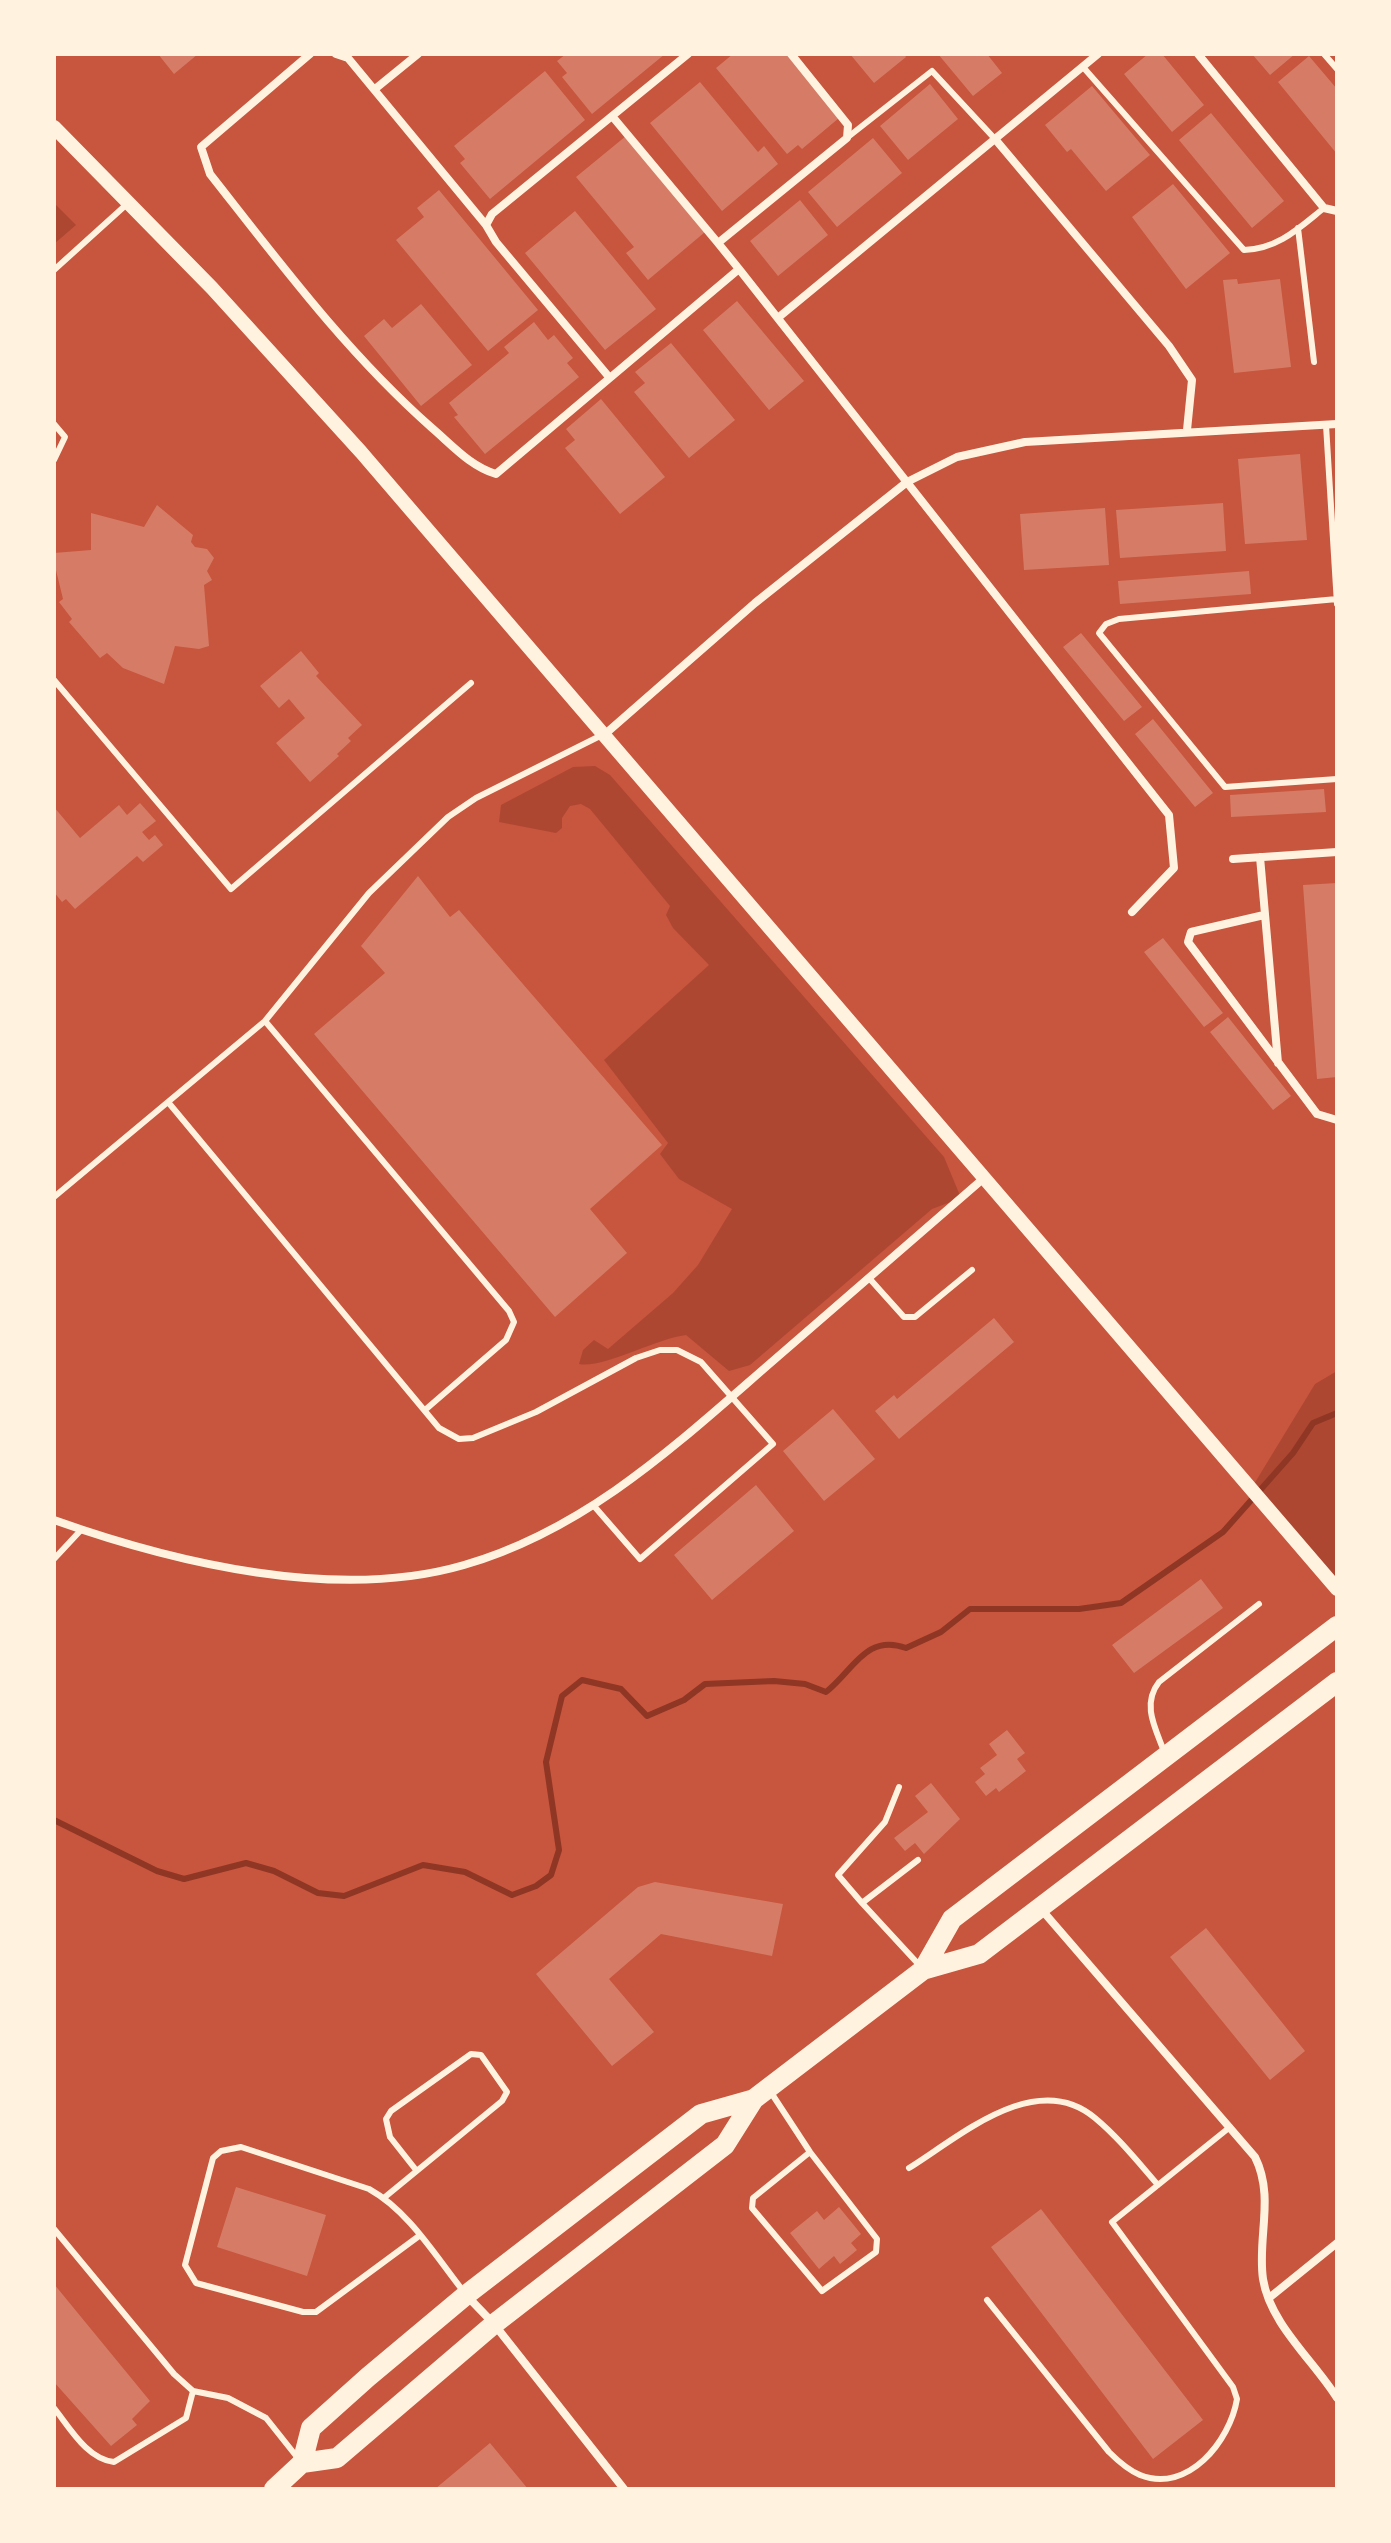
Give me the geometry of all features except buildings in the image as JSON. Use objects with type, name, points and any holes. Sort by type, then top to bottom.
[{"type":"main road","points":[[923,1970],[952,1919],[1337,1626]]},
{"type":"main road","points":[[274,2489],[302,2463],[311,2428],[466,2295],[701,2114],[761,2093],[923,1970],[979,1954],[1337,1682]]},
{"type":"main road","points":[[302,2463],[337,2458],[494,2324],[725,2145],[761,2093]]},
{"type":"street","points":[[310,54],[201,147],[210,174],[327,323],[400,400],[479,469],[496,474],[739,269]]},
{"type":"street","points":[[336,54],[348,58],[375,89],[486,225],[496,242],[609,377]]},
{"type":"street","points":[[375,89],[418,54]]},
{"type":"street","points":[[486,225],[492,214],[688,54]]},
{"type":"street","points":[[718,243],[847,138],[848,125],[791,54]]},
{"type":"street","points":[[779,317],[1098,54]]},
{"type":"street","points":[[1198,54],[1324,208],[1337,211]]},
{"type":"street","points":[[612,116],[779,317],[1169,815],[1174,868],[1132,912]]},
{"type":"street","points":[[54,127],[130,202],[288,370],[1337,1589]]},
{"type":"street","points":[[995,139],[1169,346],[1192,380],[1187,430]]},
{"type":"street","points":[[604,735],[755,603],[907,482],[957,457],[1025,442],[1187,430],[1337,424]]},
{"type":"street","points":[[1233,859],[1337,852]]},
{"type":"street","points":[[1260,857],[1278,1063]]},
{"type":"street","points":[[1264,915],[1206,925],[1191,932],[1188,942],[1317,1114],[1337,1120]]},
{"type":"street","points":[[54,1520],[211,1564],[273,1575],[373,1578],[461,1566],[537,1538],[594,1506],[650,1466],[984,1178]]},
{"type":"street","points":[[1041,1909],[1255,2157],[1263,2177],[1263,2277],[1269,2298],[1337,2398]]},
{"type":"street","points":[[1269,2298],[1337,2243]]},
{"type":"street","points":[[466,2295],[494,2324],[624,2489]]},
{"type":"lane","points":[[1324,54],[1337,69]]},
{"type":"lane","points":[[1083,67],[1244,250],[1261,249],[1285,239],[1324,208]]},
{"type":"lane","points":[[847,138],[907,87],[932,71],[995,139]]},
{"type":"lane","points":[[54,270],[130,202]]},
{"type":"lane","points":[[1298,228],[1314,362]]},
{"type":"lane","points":[[54,424],[65,437],[54,460]]},
{"type":"lane","points":[[1326,425],[1337,602],[1119,619],[1106,624],[1099,633],[1225,787],[1337,779]]},
{"type":"lane","points":[[54,680],[231,889],[471,683]]},
{"type":"lane","points":[[54,1197],[265,1021],[369,893],[448,817],[476,798],[604,735]]},
{"type":"lane","points":[[265,1021],[509,1311],[514,1322],[506,1340],[425,1410]]},
{"type":"lane","points":[[168,1102],[425,1410],[450,1435],[473,1438],[536,1412],[636,1358],[660,1350],[690,1354],[773,1444],[640,1559],[594,1506]]},
{"type":"lane","points":[[869,1278],[904,1317],[915,1317],[972,1270]]},
{"type":"lane","points":[[54,1559],[81,1530]]},
{"type":"lane","points":[[1165,1756],[1149,1710],[1151,1693],[1159,1682],[1259,1604]]},
{"type":"lane","points":[[899,1787],[885,1822],[838,1875],[923,1970]]},
{"type":"lane","points":[[862,1903],[918,1860]]},
{"type":"lane","points":[[385,2197],[502,2101],[507,2092],[481,2055],[471,2054],[391,2111],[386,2119],[390,2137],[416,2170]]},
{"type":"lane","points":[[761,2093],[810,2152],[878,2245],[876,2252],[822,2291],[752,2208],[753,2198],[810,2152]]},
{"type":"lane","points":[[909,2168],[1008,2107],[1037,2099],[1065,2103],[1093,2115],[1158,2185]]},
{"type":"lane","points":[[987,2300],[1109,2452],[1125,2467],[1154,2478],[1172,2479],[1185,2473],[1223,2438],[1237,2399],[1233,2387],[1112,2222],[1230,2127]]},
{"type":"lane","points":[[419,2236],[316,2312],[303,2312],[206,2286],[188,2275],[185,2265],[213,2158],[221,2151],[241,2147],[385,2197],[419,2236],[466,2295]]},
{"type":"lane","points":[[54,2229],[174,2374],[193,2391],[228,2398],[266,2418],[302,2463]]},
{"type":"lane","points":[[54,2408],[88,2450],[102,2461],[114,2462],[186,2418],[193,2391]]},
{"type":"shaded area","points":[[54,203],[76,225],[54,244]]},
{"type":"shaded area","points":[[595,766],[610,775],[944,1157],[961,1198],[932,1209],[750,1365],[729,1371],[686,1335],[601,1362],[579,1364],[583,1350],[594,1340],[608,1349],[673,1293],[698,1265],[732,1209],[679,1179],[660,1154],[668,1143],[604,1060],[709,965],[673,928],[666,915],[670,906],[590,809],[581,804],[570,806],[562,818],[562,828],[556,833],[499,822],[501,805],[573,767]]},
{"type":"shaded area","points":[[1337,1371],[1337,1589],[1251,1489],[1315,1384]]},
{"type":"waterway","points":[[54,1820],[157,1871],[184,1879],[246,1863],[274,1871],[318,1893],[344,1896],[423,1865],[465,1872],[512,1895],[536,1886],[551,1875],[559,1850],[546,1762],[562,1696],[582,1680],[621,1689],[647,1716],[684,1700],[705,1684],[774,1681],[805,1684],[826,1692],[870,1650],[892,1645],[906,1648],[941,1632],[970,1609],[1079,1609],[1121,1603],[1223,1532],[1293,1453],[1313,1423],[1337,1413]]}]
